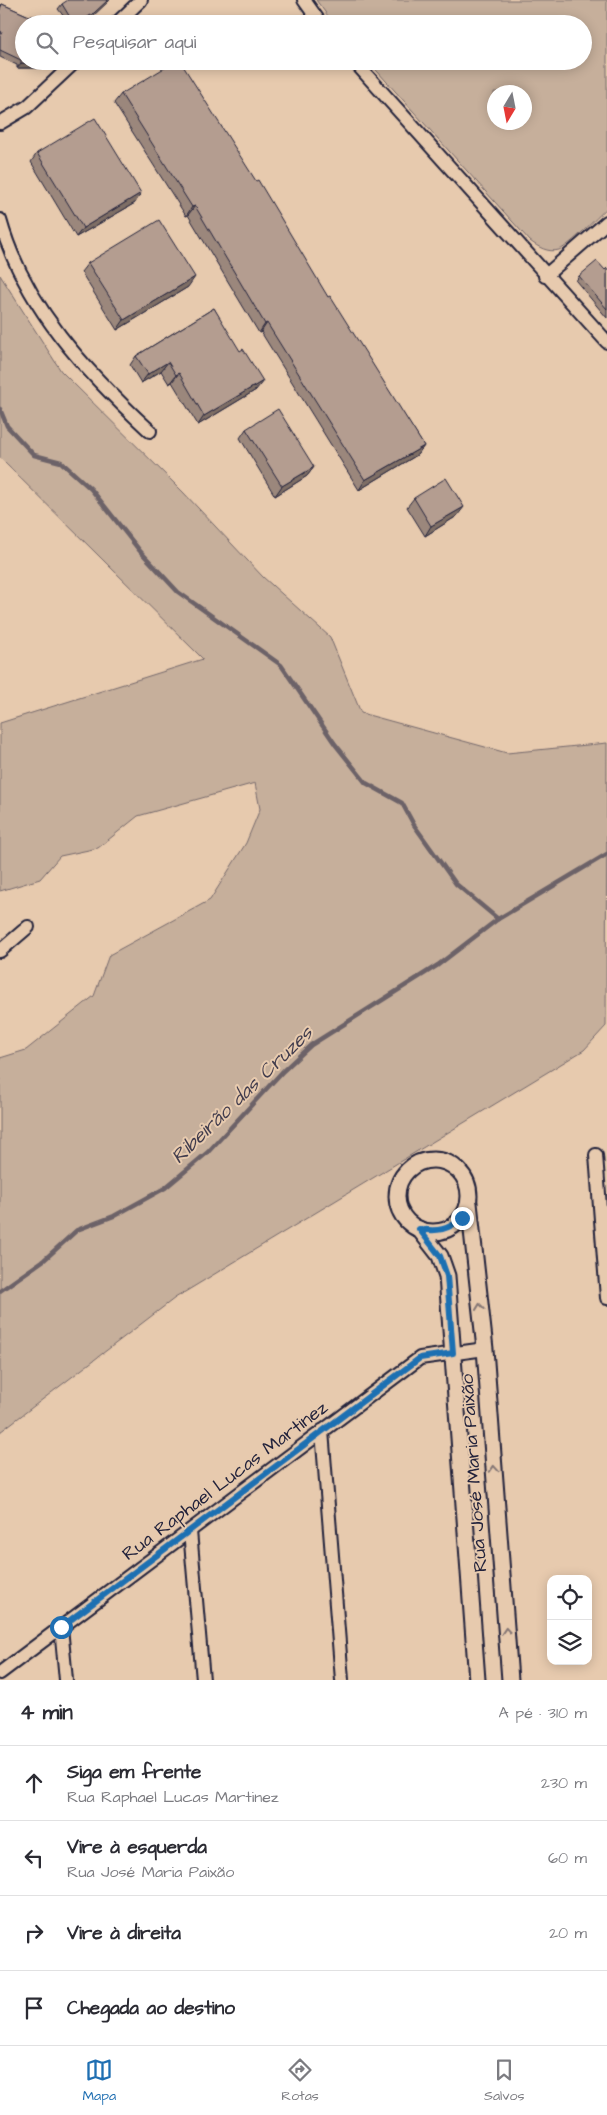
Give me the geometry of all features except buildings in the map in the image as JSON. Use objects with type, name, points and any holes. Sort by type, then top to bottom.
[{"type":"street","points":[[125,15],[141,0]]},
{"type":"street","points":[[304,0],[315,15]]},
{"type":"street","points":[[0,123],[27,107],[66,70]]},
{"type":"street","points":[[362,70],[607,342]]},
{"type":"street","points":[[0,220],[15,262],[54,330],[109,394],[150,431]]},
{"type":"street","points":[[546,276],[607,222]]},
{"type":"street","points":[[0,951],[28,927]]},
{"type":"street","points":[[596,1155],[607,1298]]},
{"type":"street","points":[[429,1160],[443,1161],[455,1167],[464,1177],[469,1190],[468,1203],[462,1218],[450,1228],[435,1232],[419,1229],[408,1222],[400,1211],[396,1198],[398,1184],[405,1172],[416,1164],[429,1160]]},
{"type":"street","name":"Rua José Maria Paixão","points":[[468,1203],[485,1349],[510,1680]]},
{"type":"street","name":"Rua José Maria Paixão","points":[[419,1229],[440,1256],[447,1276],[477,1680]]},
{"type":"street","name":"Rua Raphael Lucas Martinez","points":[[0,1673],[420,1358],[485,1349]]},
{"type":"street","points":[[322,1431],[342,1680]]},
{"type":"street","points":[[190,1531],[203,1680]]},
{"type":"street","points":[[61,1627],[66,1680]]},
{"type":"shaded area","points":[[316,0],[607,0],[607,208],[577,237],[559,250],[547,250],[530,241],[376,70],[592,70],[592,15],[327,15]]},
{"type":"shaded area","points":[[0,275],[61,371],[183,492],[263,577],[330,637],[361,713],[507,753],[607,743],[606,1026],[584,1050],[175,1298],[0,1432],[0,1058],[26,1050],[94,996],[109,955],[210,900],[246,843],[260,809],[255,783],[138,816],[98,848],[60,856],[40,879],[0,891],[0,723],[203,659],[0,458]]},
{"type":"waterway","points":[[0,409],[7,426],[34,455],[61,462],[91,489],[140,551],[178,592],[281,665],[335,744],[366,783],[402,803],[414,825],[456,884],[498,919]]},
{"type":"waterway","name":"Ribeirão das Cruzes","points":[[0,1291],[44,1260],[77,1230],[114,1216],[165,1188],[208,1152],[283,1071],[311,1045],[438,965],[498,919],[607,854]]},
{"type":"route","points":[[61,1627],[420,1358],[453,1353],[447,1276],[440,1256],[419,1229],[435,1232],[450,1228],[462,1218]]}]
